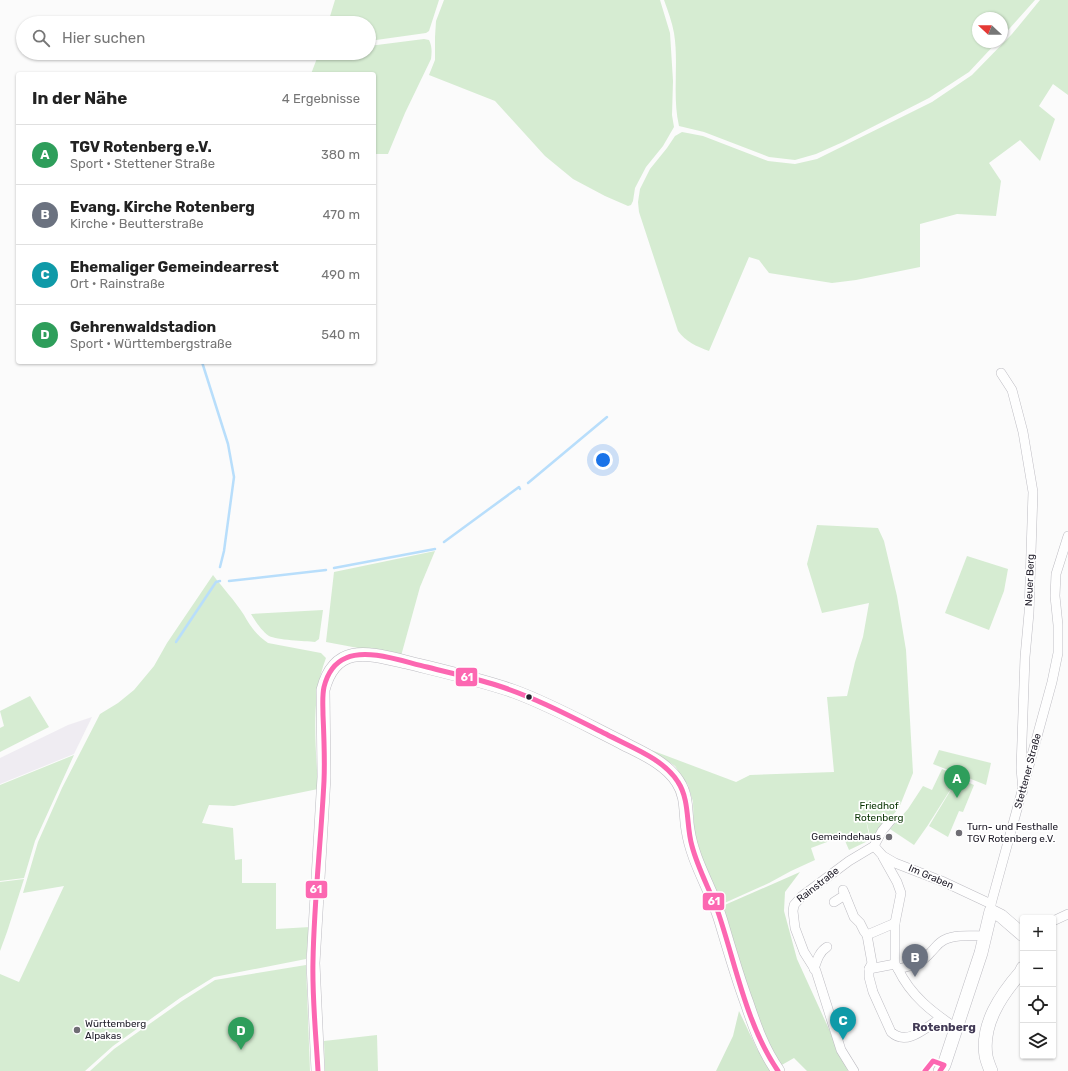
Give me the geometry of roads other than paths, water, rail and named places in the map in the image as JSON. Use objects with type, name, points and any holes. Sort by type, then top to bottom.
[{"type":"street","name":"Neuer Berg","points":[[1001,373],[1012,390],[1023,432],[1033,492],[1029,613],[1025,658],[1021,768],[1022,791]]},
{"type":"street","name":"Stettener Straße","points":[[940,1071],[944,1065],[981,953],[991,908],[1052,682],[1058,653],[1058,625],[1055,596],[1056,574],[1068,536]]},
{"type":"street","points":[[318,1071],[313,963],[324,777],[323,690],[326,678],[330,670],[337,662],[348,656],[358,654],[402,661],[514,691],[552,707],[637,751],[661,764],[672,773],[678,782],[686,803],[688,830],[692,850],[720,917],[736,972],[756,1031],[778,1071]]},
{"type":"street","name":"Rainstraße","points":[[854,1071],[841,1050],[814,969],[804,952],[795,928],[793,911],[794,904],[802,896],[849,861],[874,846],[882,831],[891,820]]},
{"type":"street","name":"Im Graben","points":[[874,846],[883,856],[895,863],[944,882],[991,908]]},
{"type":"street","points":[[883,856],[897,882],[901,893],[895,923],[897,967],[910,990],[941,1018],[956,1028]]},
{"type":"street","points":[[834,902],[844,892],[854,917],[868,934],[872,963],[869,969],[869,977],[873,992],[891,1032],[895,1036],[905,1038],[913,1036],[941,1018]]},
{"type":"street","points":[[991,908],[1020,932]]},
{"type":"street","points":[[1056,920],[1068,914]]},
{"type":"street","points":[[868,934],[895,923]]},
{"type":"street","points":[[869,969],[913,966],[932,952],[938,943],[946,939],[958,936],[985,936]]},
{"type":"street","points":[[814,969],[819,956],[827,947]]},
{"type":"street","points":[[991,1071],[986,1056],[986,1038],[992,1015],[1000,998],[1020,973]]},
{"type":"waterway","points":[[203,364],[228,444],[234,477],[224,551],[220,567]]},
{"type":"waterway","points":[[528,483],[607,417]]},
{"type":"waterway","points":[[444,542],[519,487],[520,489]]},
{"type":"waterway","points":[[334,568],[435,549]]},
{"type":"waterway","points":[[229,581],[326,570]]},
{"type":"waterway","points":[[176,642],[216,582],[220,581]]},
{"type":"place","name":"TGV Rotenberg e.V.","points":[[957,798]]},
{"type":"place","name":"Turn- und Festhalle TGV Rotenberg e.V.","points":[[959,833]]},
{"type":"place","name":"Gemeindehaus","points":[[889,837]]},
{"type":"place","name":"Evang. Kirche Rotenberg","points":[[915,977]]},
{"type":"place","name":"Württemberg Alpakas","points":[[77,1030]]},
{"type":"place","name":"Ehemaliger Gemeindearrest","points":[[843,1040]]},
{"type":"place","name":"Gehrenwaldstadion","points":[[241,1050]]},
{"type":"district","name":"Rotenberg","points":[[944,1027]]},
{"type":"park label","name":"Friedhof Rotenberg","points":[[879,812]]}]
